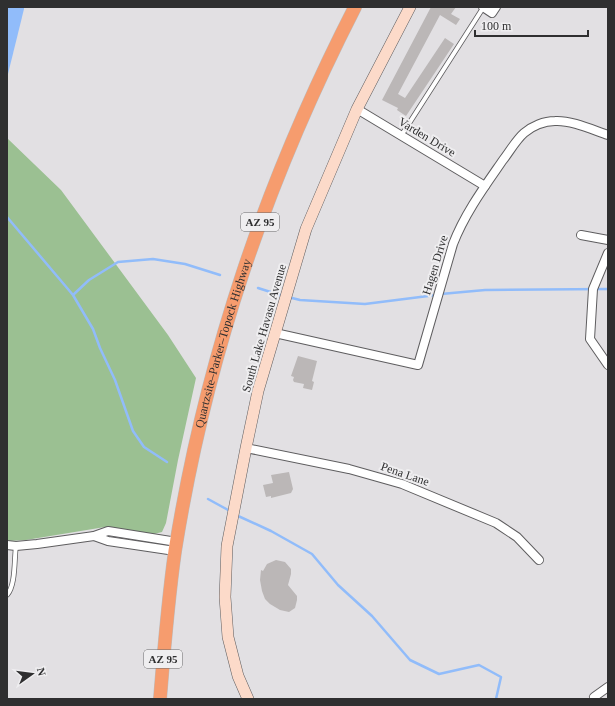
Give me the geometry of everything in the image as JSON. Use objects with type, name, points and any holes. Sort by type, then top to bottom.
[{"type":"highway","name":"Quartzsite–Parker–Topock Highway","points":[[160,699],[167,620],[176,547],[204,406],[223,335],[240,280],[285,157],[320,78],[355,7]]},
{"type":"main road","name":"South Lake Havasu Avenue","points":[[248,699],[238,676],[228,637],[225,597],[228,546],[258,391],[306,229],[357,109],[410,7]]},
{"type":"street","points":[[483,7],[492,12],[496,7]]},
{"type":"street","name":"Varden Drive","points":[[357,109],[485,186]]},
{"type":"street","name":"Hagen Drive","points":[[275,333],[418,365],[459,228],[485,186],[522,134],[539,124],[556,120],[608,135]]},
{"type":"street","points":[[581,234],[608,240]]},
{"type":"street","points":[[608,253],[593,289],[590,338],[608,365]]},
{"type":"street","name":"Pena Lane","points":[[246,448],[349,469],[402,484],[496,523],[517,537],[539,560]]},
{"type":"street","points":[[7,545],[16,546],[94,536],[108,541],[176,547]]},
{"type":"street","points":[[594,697],[608,687]]},
{"type":"lane","points":[[401,136],[483,7]]},
{"type":"lane","points":[[7,595],[13,581],[16,546]]},
{"type":"green space","points":[[7,138],[61,190],[168,335],[196,378],[166,523],[162,532],[150,535],[105,527],[26,540],[7,541]]},
{"type":"water","points":[[7,7],[24,7],[24,9],[7,78]]},
{"type":"building","points":[[431,7],[456,7],[451,14],[460,19],[456,25],[440,15],[398,94],[405,98],[445,38],[454,44],[406,116],[397,110],[398,108],[382,100]]},
{"type":"building","points":[[298,356],[317,361],[312,381],[314,382],[312,390],[303,388],[304,384],[294,382],[294,377],[291,376]]},
{"type":"building","points":[[289,472],[293,489],[291,493],[271,498],[271,496],[266,497],[263,485],[273,483],[271,475]]},
{"type":"building","points":[[276,560],[285,562],[291,569],[288,585],[297,596],[297,600],[295,608],[289,612],[280,610],[270,604],[265,599],[262,591],[260,580],[261,570],[263,571],[267,564]]},
{"type":"waterway","points":[[7,217],[73,295],[93,329],[115,380],[133,431],[144,447],[167,462]]},
{"type":"waterway","points":[[73,295],[89,280],[118,262],[153,259],[185,264],[220,275]]},
{"type":"waterway","points":[[258,288],[283,296]]},
{"type":"waterway","points":[[441,294],[485,290],[608,289]]},
{"type":"waterway","points":[[288,297],[300,300],[365,304],[436,295]]},
{"type":"waterway","points":[[208,499],[230,511]]},
{"type":"waterway","points":[[236,515],[271,531],[312,554],[338,585],[372,616],[410,660],[439,674],[479,665],[501,677],[496,699]]}]
